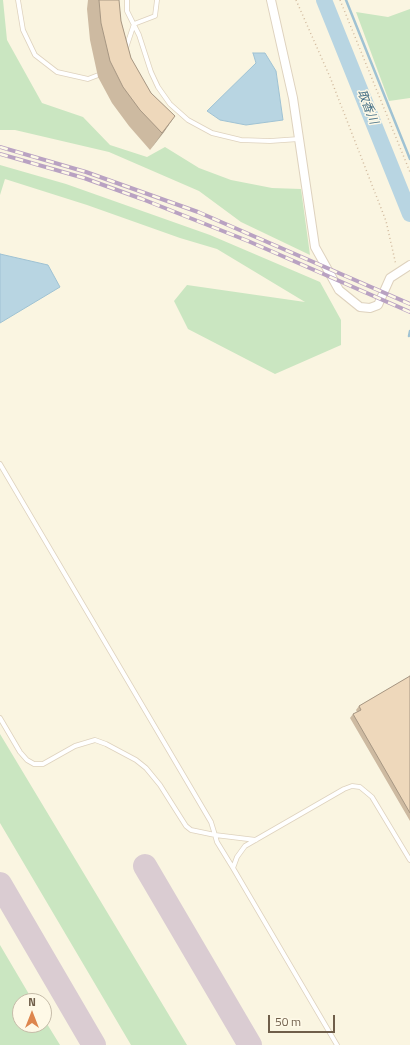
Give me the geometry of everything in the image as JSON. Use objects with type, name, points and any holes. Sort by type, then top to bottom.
[{"type":"street","points":[[271,0],[293,98],[315,247],[339,290],[360,307],[370,308],[378,304],[390,278],[410,265]]},
{"type":"lane","points":[[18,0],[23,30],[35,55],[57,72],[88,79],[109,71]]},
{"type":"lane","points":[[127,0],[127,11],[134,24],[158,87],[170,104],[188,120],[212,133],[241,140],[299,140]]},
{"type":"lane","points":[[134,24],[155,16],[157,0]]},
{"type":"lane","points":[[126,51],[134,24]]},
{"type":"lane","points":[[0,464],[211,822],[218,842],[337,1045]]},
{"type":"lane","points":[[0,718],[20,752],[27,760],[34,764],[43,764],[83,742],[95,740],[106,744],[146,768],[160,785],[186,826],[191,830],[215,835],[256,840]]},
{"type":"lane","points":[[233,868],[237,857],[245,846],[344,789],[352,786],[360,787],[372,797],[410,860]]},
{"type":"path","points":[[296,0],[330,77],[386,221],[399,272]]},
{"type":"path","points":[[340,0],[410,172]]},
{"type":"green space","points":[[0,0],[3,0],[7,40],[42,103],[83,117],[110,145],[147,157],[165,147],[199,168],[231,180],[272,188],[301,189],[310,255],[241,222],[199,191],[109,152],[15,130],[0,130]]},
{"type":"green space","points":[[410,9],[410,98],[389,101],[356,12],[388,17]]},
{"type":"green space","points":[[0,165],[66,184],[210,235],[320,282],[341,320],[341,345],[275,374],[188,329],[174,301],[187,285],[305,302],[217,249],[5,179],[0,195]]},
{"type":"green space","points":[[0,734],[187,1045],[131,1045],[0,823]]},
{"type":"green space","points":[[0,945],[28,993],[12,993],[12,1033],[52,1032],[60,1045],[0,1045]]},
{"type":"water","points":[[253,53],[265,53],[276,71],[283,120],[246,125],[220,120],[207,111],[256,63]]},
{"type":"water","points":[[0,254],[48,265],[60,287],[0,323]]},
{"type":"building","points":[[99,0],[119,0],[121,21],[131,58],[151,93],[175,116],[162,133],[140,110],[123,87],[110,61],[101,23]]},
{"type":"building","points":[[410,676],[410,813],[353,714],[361,710],[359,706]]},
{"type":"waterway","name":"取香川","points":[[324,0],[410,214]]},
{"type":"waterway","points":[[346,0],[410,159]]},
{"type":"waterway","points":[[409,336],[410,331]]},
{"type":"taxiway","points":[[145,866],[250,1045]]},
{"type":"taxiway","points":[[0,884],[94,1045]]},
{"type":"railway","points":[[0,147],[86,172],[198,212],[410,304]]},
{"type":"railway","points":[[0,154],[84,178],[142,199],[248,241],[410,312]]}]
